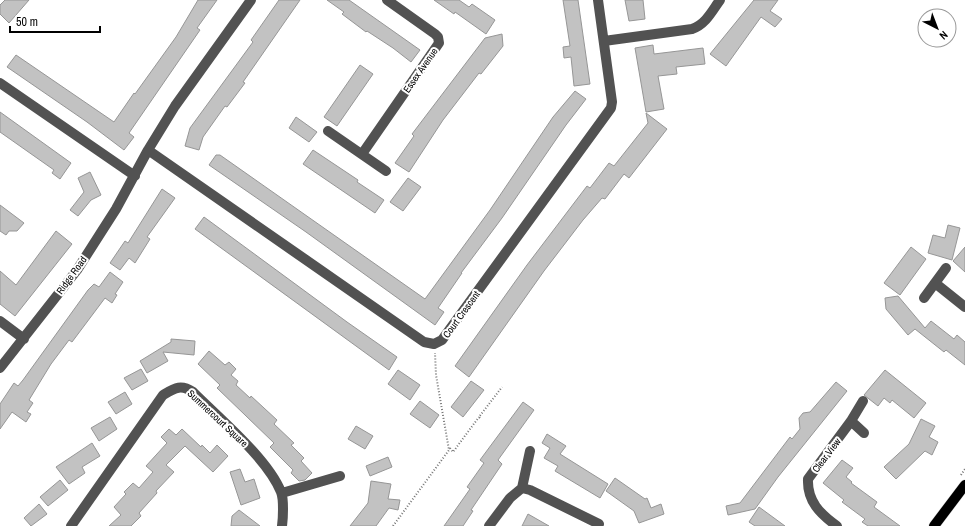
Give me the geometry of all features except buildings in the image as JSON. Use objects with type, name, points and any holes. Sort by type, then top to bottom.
[{"type":"main road","points":[[934,526],[965,485]]},
{"type":"street","name":"Ridge Road","points":[[0,368],[77,270],[116,209],[148,150],[175,106],[251,0]]},
{"type":"street","name":"Essex Avenue","points":[[362,154],[439,43],[438,37],[435,34],[388,0]]},
{"type":"street","name":"Court Crescent","points":[[148,150],[424,342],[434,344],[442,340],[610,108],[612,102],[598,0]]},
{"type":"street","points":[[604,41],[692,29],[700,26],[705,21],[720,0]]},
{"type":"street","points":[[0,83],[135,176]]},
{"type":"street","points":[[328,131],[386,171]]},
{"type":"street","points":[[924,298],[946,268]]},
{"type":"street","points":[[935,283],[965,307]]},
{"type":"street","points":[[0,321],[24,339]]},
{"type":"street","name":"Summercourt Square","points":[[70,526],[163,395],[177,387],[187,388],[193,392],[251,449],[271,475],[282,493]]},
{"type":"street","name":"Clear View","points":[[837,526],[816,508],[809,493],[808,479],[851,421],[863,401]]},
{"type":"street","points":[[851,421],[864,433]]},
{"type":"street","points":[[490,526],[510,498],[522,488],[530,451]]},
{"type":"street","points":[[282,526],[282,493],[340,476]]},
{"type":"street","points":[[522,488],[530,490],[599,524]]},
{"type":"path","points":[[434,344],[436,375],[449,447],[453,452],[502,387]]},
{"type":"path","points":[[392,526],[449,450],[449,447]]}]
